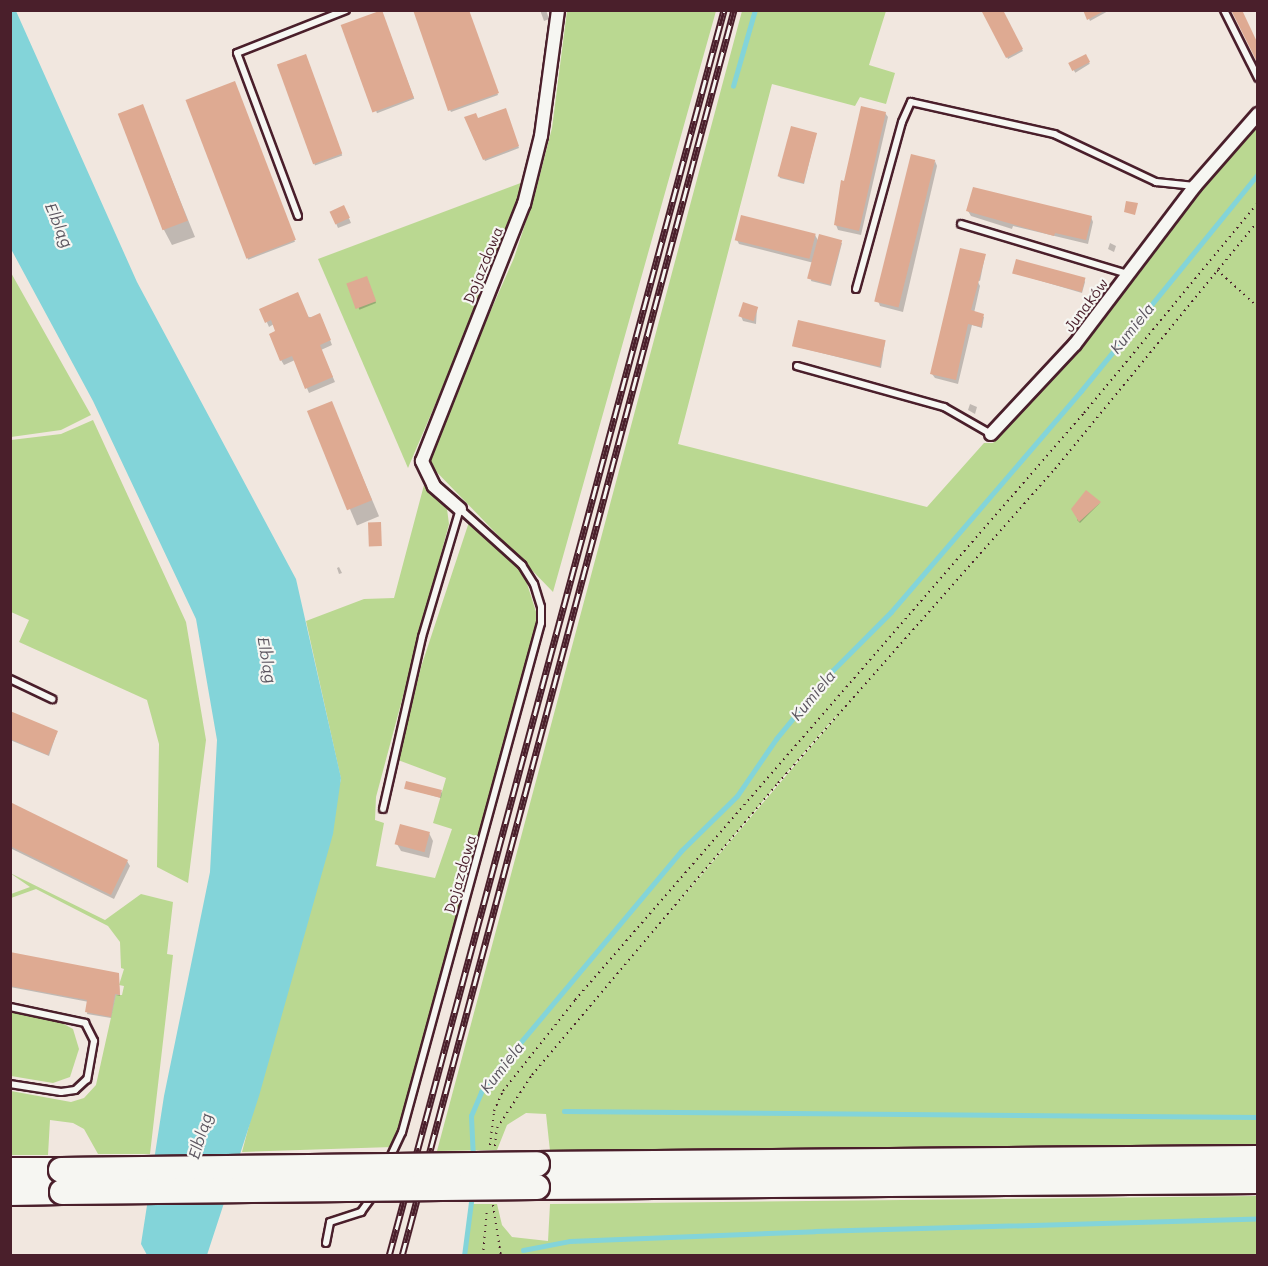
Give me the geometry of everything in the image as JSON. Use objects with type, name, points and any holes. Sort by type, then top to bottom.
[{"type":"highway","points":[[10,1193],[61,1181],[537,1176],[1257,1158]]},
{"type":"highway","points":[[10,1170],[61,1181]]},
{"type":"highway","points":[[537,1176],[1257,1181]]},
{"type":"street","name":"Dojazdowa","points":[[460,509],[426,476],[423,454],[524,204],[541,136],[558,10]]},
{"type":"street","name":"Junaków","points":[[991,434],[1075,344],[1195,186],[1257,114]]},
{"type":"lane","points":[[297,216],[237,53],[346,10]]},
{"type":"lane","points":[[1224,10],[1257,78]]},
{"type":"lane","points":[[856,289],[902,122],[911,102],[1054,134],[1156,182],[1195,186]]},
{"type":"lane","points":[[962,224],[1128,274]]},
{"type":"lane","points":[[797,366],[944,407],[991,434]]},
{"type":"lane","points":[[383,809],[422,637],[460,509]]},
{"type":"lane","name":"Dojazdowa","points":[[326,1243],[330,1222],[354,1215],[370,1204],[402,1132],[538,645],[541,607],[534,584],[505,546],[460,509]]},
{"type":"lane","points":[[10,679],[52,699]]},
{"type":"lane","points":[[10,1007],[85,1023],[94,1041],[87,1079],[75,1090],[61,1092],[10,1083]]},
{"type":"path","points":[[489,1150],[494,1111],[503,1092],[575,1000],[1084,413],[1257,203]]},
{"type":"path","points":[[497,1128],[532,1075],[569,1030],[785,774],[1055,469],[1257,221]]},
{"type":"path","points":[[1217,270],[1257,307]]},
{"type":"path","points":[[483,1256],[488,1197]]},
{"type":"green space","points":[[567,11],[716,11],[553,592],[425,460],[514,258],[535,194],[552,128]]},
{"type":"green space","points":[[742,11],[886,11],[869,65],[895,73],[886,104],[860,97],[855,106],[772,84],[678,444],[927,507],[984,443],[993,443],[1081,346],[1179,215],[1257,125],[1257,1144],[550,1151],[546,1114],[526,1113],[507,1125],[497,1150],[437,1151]],"holes":[[[836,717],[653,932],[778,783]]]},
{"type":"green space","points":[[526,181],[505,241],[408,468],[318,259]]},
{"type":"green space","points":[[10,271],[91,415],[61,430],[11,437]]},
{"type":"green space","points":[[93,420],[186,622],[206,740],[188,883],[157,867],[159,744],[147,700],[19,642],[29,620],[11,612],[11,440],[61,434]]},
{"type":"green space","points":[[424,485],[447,509],[449,524],[376,797],[375,820],[384,823],[376,866],[435,878],[452,829],[433,823],[446,778],[398,760],[421,667],[469,522],[487,534],[523,571],[538,618],[536,642],[404,1119],[392,1147],[242,1152],[341,779],[306,621],[364,599],[394,598]]},
{"type":"green space","points":[[10,873],[105,920],[141,894],[173,902],[167,954],[173,955],[150,1154],[98,1154],[84,1129],[73,1123],[50,1120],[48,1155],[11,1155],[11,1091],[71,1102],[84,1098],[96,1085],[116,995],[122,995],[124,986],[119,985],[124,969],[121,968],[120,942],[108,926],[36,889],[11,898],[11,894],[30,887]]},
{"type":"green space","points":[[11,1012],[60,1022],[73,1029],[79,1049],[70,1077],[53,1083],[11,1076]]},
{"type":"green space","points":[[1257,1196],[1257,1255],[464,1255],[472,1204],[497,1204],[502,1225],[512,1237],[548,1241],[550,1204]]},
{"type":"water","name":"Elbląg","points":[[10,11],[16,11],[137,282],[296,579],[341,778],[333,834],[259,1096],[207,1255],[147,1255],[141,1244],[164,1096],[210,872],[217,740],[196,619],[93,401],[11,249]]},
{"type":"building","points":[[382,10],[414,97],[372,112],[341,25]]},
{"type":"building","points":[[413,10],[469,10],[499,93],[448,111]]},
{"type":"building","points":[[981,10],[1003,10],[1023,49],[1006,58]]},
{"type":"building","points":[[1083,10],[1106,10],[1087,20]]},
{"type":"building","points":[[1242,10],[1258,44],[1258,64],[1232,12]]},
{"type":"building","points":[[306,54],[342,154],[313,164],[277,65]]},
{"type":"building","points":[[1086,54],[1090,62],[1072,71],[1068,63]]},
{"type":"building","points":[[235,81],[296,240],[246,259],[186,100]]},
{"type":"building","points":[[143,104],[188,221],[163,230],[118,114]]},
{"type":"building","points":[[861,106],[886,112],[859,231],[834,225],[841,180],[844,181]]},
{"type":"building","points":[[506,108],[519,146],[483,160],[464,117],[476,113],[478,118]]},
{"type":"building","points":[[791,126],[817,133],[804,183],[778,176]]},
{"type":"building","points":[[911,154],[935,160],[898,308],[874,301]]},
{"type":"building","points":[[973,187],[1092,216],[1086,240],[1055,233],[1054,236],[966,211]]},
{"type":"building","points":[[1126,201],[1138,203],[1135,215],[1124,212]]},
{"type":"building","points":[[344,205],[350,218],[335,224],[329,212]]},
{"type":"building","points":[[741,215],[816,234],[809,259],[735,240]]},
{"type":"building","points":[[819,234],[842,240],[830,285],[807,278]]},
{"type":"building","points":[[960,248],[986,254],[971,310],[984,314],[981,327],[968,324],[956,380],[930,374]]},
{"type":"building","points":[[1016,259],[1086,278],[1082,292],[1012,273]]},
{"type":"building","points":[[367,276],[376,301],[356,309],[346,284]]},
{"type":"building","points":[[298,292],[309,318],[320,313],[331,340],[320,345],[333,377],[305,389],[292,356],[280,361],[269,334],[275,331],[271,320],[265,323],[259,309]]},
{"type":"building","points":[[743,302],[758,307],[754,321],[738,316]]},
{"type":"building","points":[[798,320],[886,340],[880,367],[792,346]]},
{"type":"building","points":[[332,401],[372,500],[347,510],[307,411]]},
{"type":"building","points":[[1086,490],[1101,502],[1079,522],[1071,509]]},
{"type":"building","points":[[368,522],[381,522],[382,546],[369,546]]},
{"type":"building","points":[[10,711],[58,731],[48,755],[10,739]]},
{"type":"building","points":[[406,781],[442,790],[440,798],[404,789]]},
{"type":"building","points":[[10,802],[128,860],[111,895],[10,846]]},
{"type":"building","points":[[400,824],[430,832],[425,852],[395,844]]},
{"type":"building","points":[[10,952],[119,973],[120,995],[115,994],[111,1017],[85,1012],[87,1000],[10,986]]},
{"type":"waterway","points":[[733,86],[755,10]]},
{"type":"waterway","name":"Kumiela","points":[[473,1159],[471,1116],[481,1092],[494,1074],[681,851],[737,796],[776,739],[832,671],[891,612],[1081,391],[1258,174]]},
{"type":"waterway","points":[[564,1111],[1258,1117]]},
{"type":"waterway","name":"Kumiela","points":[[464,1256],[472,1194]]},
{"type":"waterway","points":[[523,1250],[570,1241],[815,1231],[1258,1219]]},
{"type":"railway","points":[[389,1256],[724,10]]},
{"type":"railway","points":[[402,1256],[734,10]]}]
